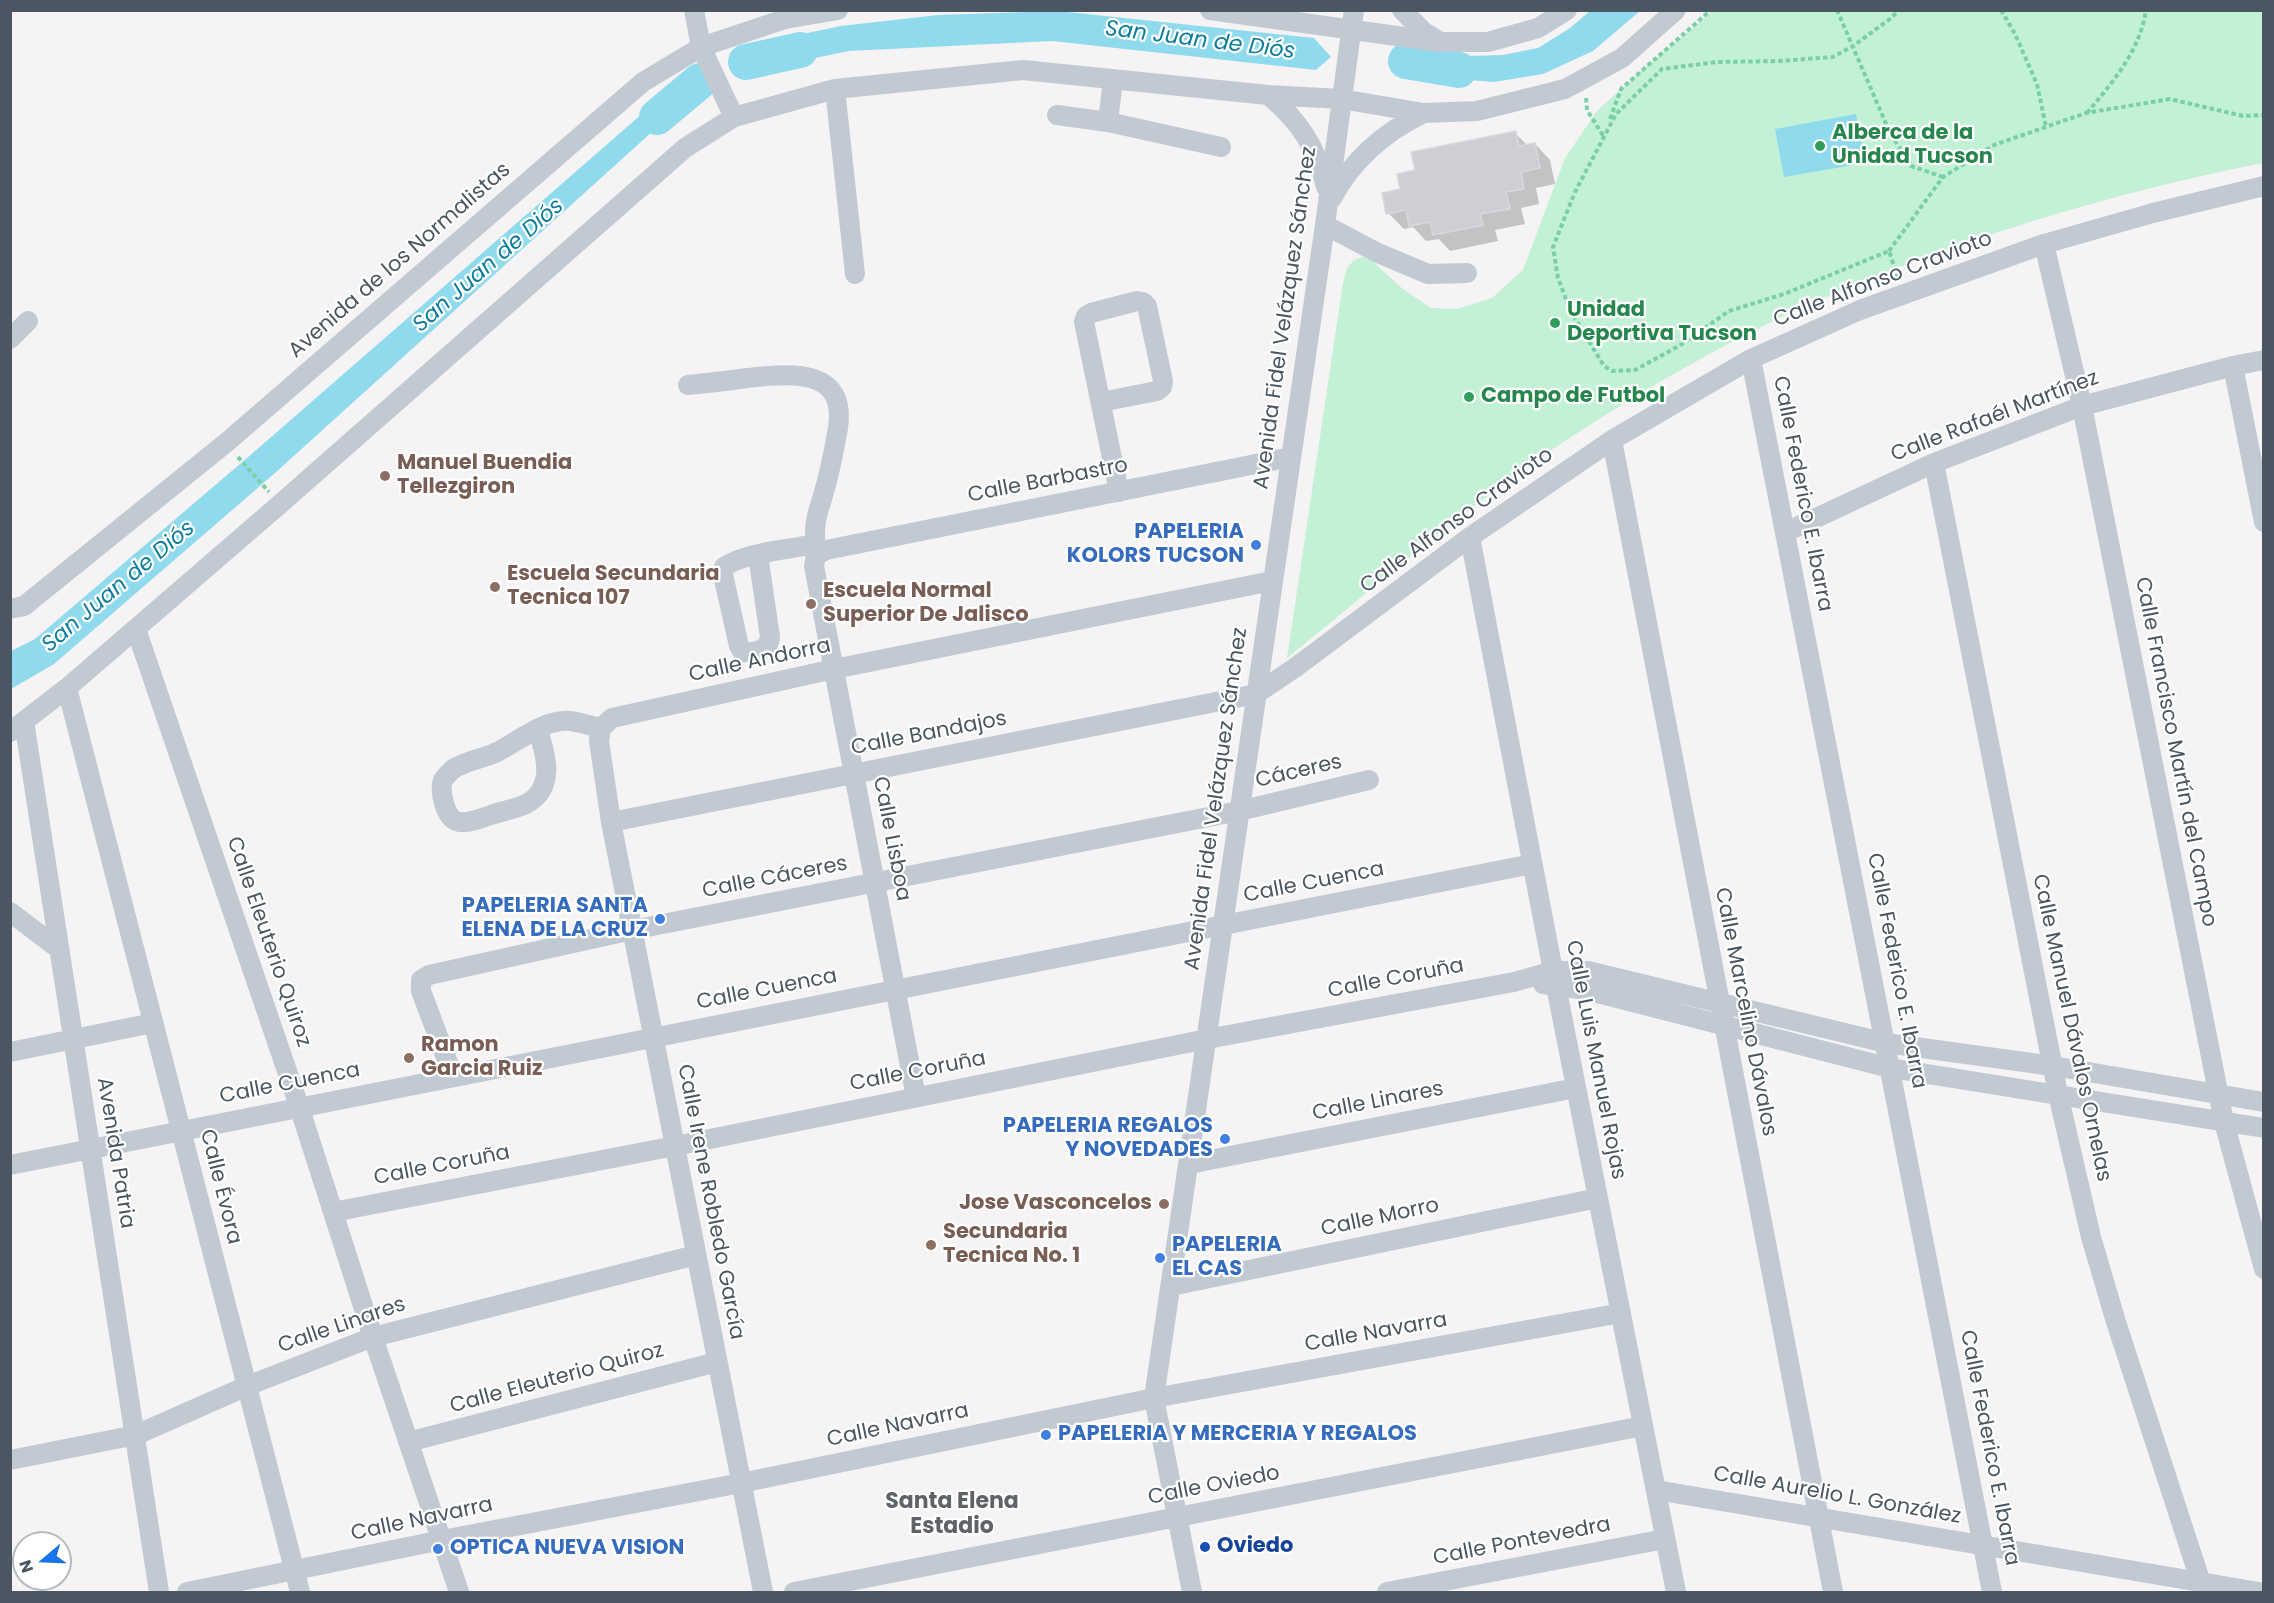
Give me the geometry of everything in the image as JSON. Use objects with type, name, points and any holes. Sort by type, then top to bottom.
[{"type":"street","points":[[694,10],[701,46],[734,117]]},
{"type":"street","name":"Avenida de los Normalistas","points":[[17,608],[227,442],[643,82],[701,46],[785,19],[838,10]]},
{"type":"street","points":[[1210,10],[1352,20],[1440,42],[1488,42],[1538,28],[1567,10]]},
{"type":"street","points":[[1402,10],[1424,32],[1440,42]]},
{"type":"street","points":[[17,727],[136,629],[685,148],[734,117],[835,89],[1023,70],[1268,95],[1341,99],[1424,113],[1477,111],[1565,88],[1622,58],[1676,10]]},
{"type":"street","name":"Avenida Fidel Velázquez Sánchez","points":[[1192,1593],[1154,1398],[1326,215],[1352,20]]},
{"type":"street","points":[[1108,122],[1113,80]]},
{"type":"street","points":[[835,89],[855,274]]},
{"type":"street","points":[[1268,95],[1290,115],[1308,138],[1322,171],[1326,215],[1378,253],[1428,274],[1467,273]]},
{"type":"street","points":[[1326,215],[1352,167],[1367,150],[1384,135],[1424,113]]},
{"type":"street","points":[[1057,115],[1108,122],[1221,147]]},
{"type":"street","name":"Calle Alfonso Cravioto","points":[[1256,694],[1296,667],[1470,537],[1612,440],[1751,359],[1860,310],[2044,244],[2153,213],[2264,186]]},
{"type":"street","name":"Calle Francisco Martín del Campo","points":[[2044,244],[2082,406],[2224,1122],[2264,1269]]},
{"type":"street","points":[[1101,402],[1157,391],[1162,387],[1163,381],[1148,306],[1143,302],[1091,313],[1086,316],[1084,322],[1119,492]]},
{"type":"street","points":[[10,339],[28,321]]},
{"type":"street","name":"Calle Federico E. Ibarra","points":[[1751,359],[1992,1593]]},
{"type":"street","name":"Calle Rafaél Martínez","points":[[1786,532],[1934,463],[2082,406],[2264,360]]},
{"type":"street","points":[[2233,366],[2264,522]]},
{"type":"street","name":"Calle Lisboa","points":[[688,385],[798,374],[818,379],[829,387],[838,403],[838,426],[816,520],[814,566],[916,1097]]},
{"type":"street","name":"Calle Marcelino Dávalos","points":[[1612,440],[1833,1593]]},
{"type":"street","name":"Calle Barbastro","points":[[758,555],[815,549],[826,550],[1291,458]]},
{"type":"street","name":"Calle Manuel Dávalos Ornelas","points":[[1934,463],[2052,1066],[2091,1237],[2203,1588]]},
{"type":"street","name":"Calle Luis Manuel Rojas","points":[[1470,537],[1676,1593]]},
{"type":"street","name":"Calle Andorra","points":[[601,728],[612,718],[834,669],[1272,581]]},
{"type":"street","name":"Calle Eleuterio Quiroz","points":[[136,629],[299,1106],[459,1593]]},
{"type":"street","name":"Calle Évora","points":[[67,688],[300,1593]]},
{"type":"street","name":"Calle Bandajos","points":[[611,822],[1256,694]]},
{"type":"street","points":[[538,730],[546,756],[546,776],[540,793],[526,804],[468,822],[457,822],[449,816],[442,792],[444,779],[453,769],[496,753],[538,730],[554,722],[570,721],[601,728],[599,741],[611,822]]},
{"type":"street","name":"Avenida Patria","points":[[17,727],[59,949],[159,1593]]},
{"type":"street","name":"Cáceres","points":[[1239,811],[1369,780]]},
{"type":"street","name":"Calle Cáceres","points":[[453,1076],[421,991],[421,980],[429,975],[632,930],[1239,811]]},
{"type":"street","name":"Calle Irene Robledo García","points":[[611,822],[763,1593]]},
{"type":"street","name":"Calle Cuenca","points":[[10,1165],[299,1106],[1532,864]]},
{"type":"street","points":[[10,912],[59,949]]},
{"type":"street","points":[[1554,977],[1588,971],[1886,1043],[2052,1066],[2264,1102]]},
{"type":"street","points":[[1554,977],[1586,990],[1890,1068],[2264,1128]]},
{"type":"street","name":"Calle Coruña","points":[[333,1212],[1207,1039],[1514,982],[1554,977]]},
{"type":"street","points":[[10,1052],[153,1023]]},
{"type":"street","name":"Calle Linares","points":[[1189,1164],[1576,1088]]},
{"type":"street","name":"Calle Morro","points":[[1171,1286],[1598,1198]]},
{"type":"street","name":"Calle Linares","points":[[13,1454],[136,1435],[246,1386],[373,1337],[696,1255]]},
{"type":"street","name":"Calle Navarra","points":[[187,1593],[1154,1398],[1621,1312]]},
{"type":"street","name":"Calle Eleuterio Quiroz","points":[[408,1442],[717,1362]]},
{"type":"street","name":"Calle Oviedo","points":[[794,1593],[1643,1426]]},
{"type":"street","name":"Calle Aurelio L. González","points":[[1656,1490],[1983,1545],[2203,1588],[2259,1593]]},
{"type":"street","name":"Calle Pontevedra","points":[[1387,1593],[1665,1539]]},
{"type":"path","points":[[1604,137],[1621,89],[1711,10]]},
{"type":"path","points":[[1837,10],[1890,133],[1911,166],[1943,177]]},
{"type":"path","points":[[1899,10],[1853,46],[1833,57],[1717,62],[1662,69],[1616,114],[1575,192],[1553,247],[1558,278],[1570,310],[1604,366],[1612,371],[1635,370],[1679,346],[1729,311],[1784,294],[1889,251],[1943,177],[1994,145],[2086,113],[2170,99],[2243,116],[2264,115]]},
{"type":"path","points":[[2001,10],[2015,34],[2037,84],[2046,127]]},
{"type":"path","points":[[2086,113],[2129,58],[2144,24],[2146,10]]},
{"type":"path","points":[[1584,78],[1587,110],[1604,137]]},
{"type":"path","points":[[1889,251],[1904,295]]},
{"type":"path","points":[[237,455],[270,494]]},
{"type":"green space","name":"Unidad Deportiva Tucson","points":[[1713,11],[2263,11],[2263,163],[2149,188],[1981,238],[1871,278],[1757,329],[1668,377],[1543,456],[1432,540],[1287,658],[1347,268],[1354,260],[1362,257],[1371,260],[1403,289],[1431,308],[1457,309],[1492,298],[1523,270],[1565,158],[1597,111]]},
{"type":"water","points":[[1058,11],[1314,38],[1331,57],[1316,70],[1052,41],[849,51],[772,67],[752,59],[764,42],[841,26],[938,15]]},
{"type":"water","points":[[1590,11],[1640,11],[1593,51],[1543,74],[1494,82],[1456,79],[1426,76],[1411,62],[1430,53],[1466,56],[1503,55],[1538,48],[1570,28]]},
{"type":"water","points":[[693,85],[685,102],[275,473],[54,664],[11,689],[11,651],[35,639],[254,452],[674,86]]},
{"type":"water","name":"Alberca de la Unidad Tucson","points":[[1856,114],[1865,163],[1784,177],[1775,129]]},
{"type":"building","points":[[1516,131],[1519,146],[1535,143],[1540,168],[1521,172],[1524,189],[1506,192],[1510,209],[1480,214],[1483,225],[1433,235],[1430,222],[1409,226],[1406,210],[1386,214],[1382,193],[1400,189],[1397,174],[1415,170],[1411,152]]},
{"type":"waterway","name":"San Juan de Diós","points":[[746,62],[800,50]]},
{"type":"waterway","name":"San Juan de Diós","points":[[1406,61],[1459,70]]},
{"type":"waterway","name":"San Juan de Diós","points":[[657,117],[700,81]]},
{"type":"place","name":"Alberca de la Unidad Tucson","points":[[1820,146]]},
{"type":"place","name":"Unidad Deportiva Tucson","points":[[1555,323]]},
{"type":"place","name":"Campo de Futbol","points":[[1469,397]]},
{"type":"place","name":"Manuel Buendia Tellezgiron","points":[[385,476]]},
{"type":"place","name":"PAPELERIA KOLORS TUCSON","points":[[1256,545]]},
{"type":"place","name":"Escuela Secundaria Tecnica 107","points":[[495,587]]},
{"type":"place","name":"Escuela Normal Superior De Jalisco","points":[[811,604]]},
{"type":"place","name":"PAPELERIA SANTA ELENA DE LA CRUZ","points":[[660,919]]},
{"type":"place","name":"Ramon Garcia Ruiz","points":[[409,1058]]},
{"type":"place","name":"PAPELERIA REGALOS Y NOVEDADES","points":[[1225,1139]]},
{"type":"place","name":"Jose Vasconcelos","points":[[1164,1204]]},
{"type":"place","name":"Secundaria Tecnica No. 1","points":[[931,1245]]},
{"type":"place","name":"PAPELERIA EL CAS","points":[[1160,1258]]},
{"type":"place","name":"PAPELERIA Y MERCERIA Y REGALOS","points":[[1046,1435]]},
{"type":"place","name":"Oviedo","points":[[1205,1547]]},
{"type":"place","name":"OPTICA NUEVA VISION","points":[[438,1549]]},
{"type":"district","name":"Santa Elena Estadio","points":[[952,1514]]}]
